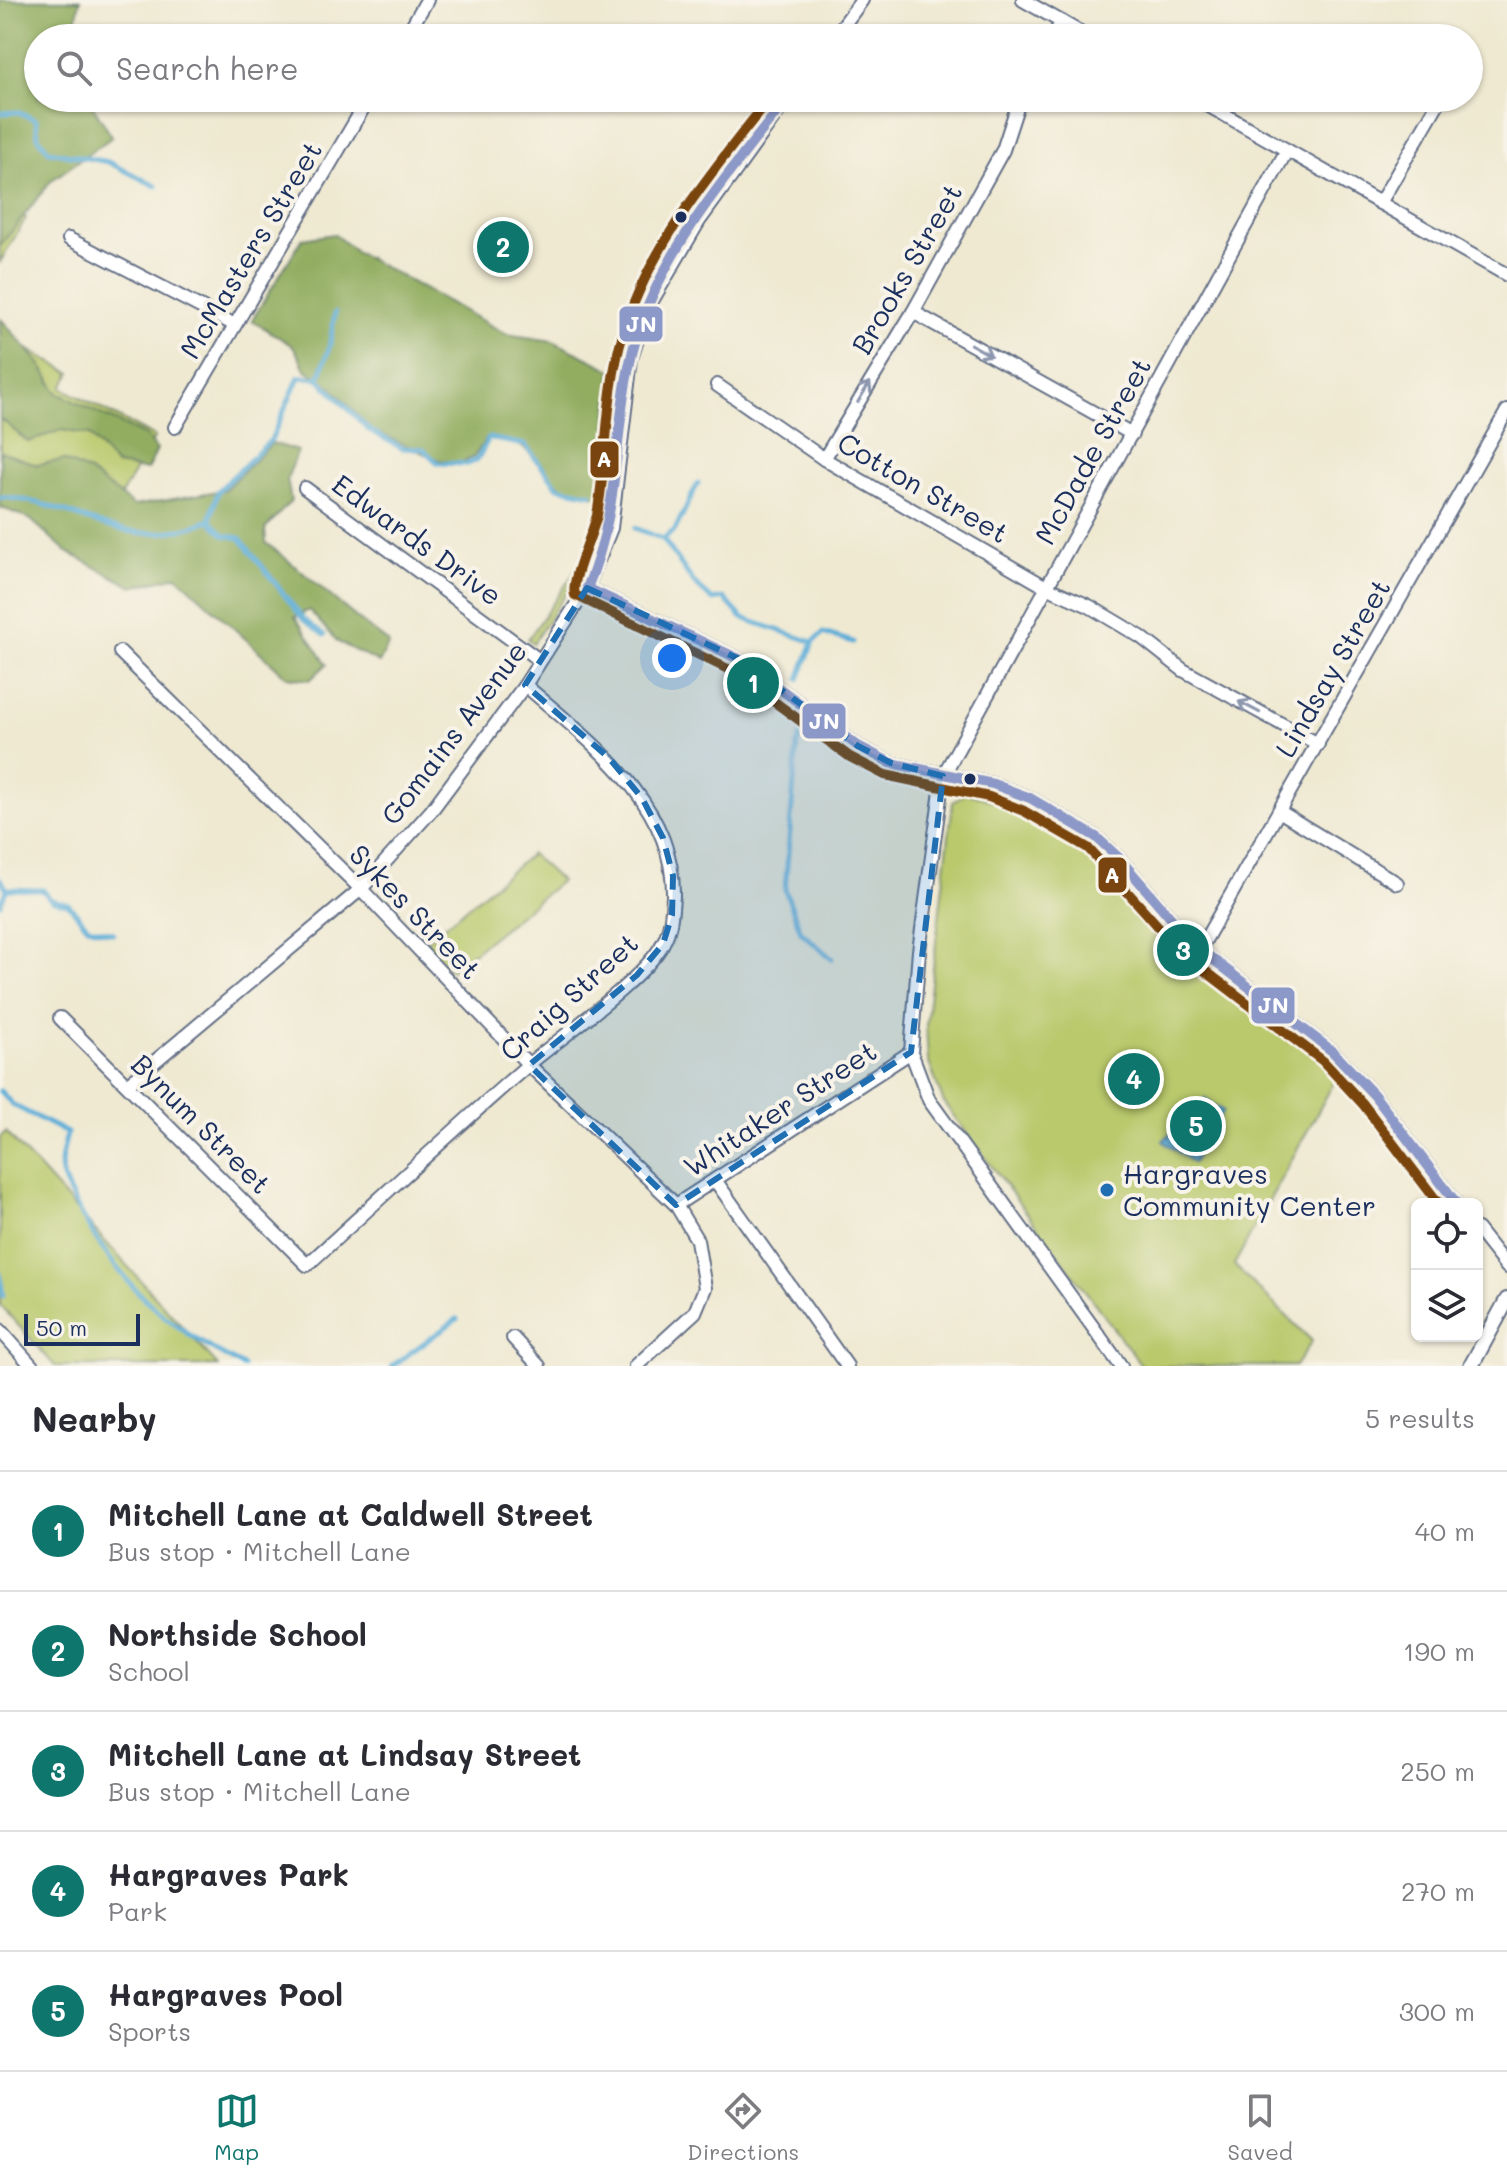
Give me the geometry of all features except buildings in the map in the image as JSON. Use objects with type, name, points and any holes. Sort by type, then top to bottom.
[{"type":"street","points":[[413,24],[427,0]]},
{"type":"street","points":[[844,24],[862,0]]},
{"type":"street","points":[[1023,0],[1066,24]]},
{"type":"street","name":"McMasters Street","points":[[175,427],[361,112]]},
{"type":"street","name":"Gomains Avenue","points":[[128,1084],[361,889],[431,811],[525,685],[587,588],[611,528],[631,359],[646,311],[699,221],[778,112]]},
{"type":"street","name":"Brooks Street","points":[[824,459],[913,312],[1003,150],[1015,112]]},
{"type":"street","points":[[1220,112],[1507,275]]},
{"type":"street","points":[[1380,203],[1433,112]]},
{"type":"street","name":"McDade Street","points":[[943,776],[1287,150]]},
{"type":"street","points":[[69,239],[233,324]]},
{"type":"street","points":[[913,312],[1132,434]]},
{"type":"street","name":"Cotton Street","points":[[717,385],[824,459],[1046,587],[1089,606],[1141,637],[1183,670],[1318,744]]},
{"type":"street","name":"Lindsay Street","points":[[1200,949],[1507,411]]},
{"type":"street","name":"Edwards Drive","points":[[305,488],[539,660]]},
{"type":"street","points":[[587,588],[739,659],[858,746],[891,763],[993,784],[1030,798],[1096,837],[1119,858],[1200,949],[1332,1051],[1374,1095],[1452,1198]]},
{"type":"street","name":"Sykes Street","points":[[120,652],[361,889],[529,1065],[676,1205],[697,1240],[705,1288],[695,1312],[636,1366]]},
{"type":"street","name":"Craig Street","points":[[307,1265],[529,1065],[637,975],[663,944],[672,915],[673,876],[663,838],[642,798],[609,758],[525,685]]},
{"type":"street","points":[[943,776],[919,951],[911,1052],[929,1100],[1121,1366]]},
{"type":"street","points":[[1279,811],[1397,883]]},
{"type":"street","name":"Bynum Street","points":[[60,1018],[307,1265]]},
{"type":"street","name":"Whitaker Street","points":[[676,1205],[911,1052]]},
{"type":"street","points":[[715,1180],[847,1366]]},
{"type":"street","points":[[1483,1237],[1507,1267]]},
{"type":"street","points":[[1471,1366],[1507,1300]]},
{"type":"street","points":[[0,1330],[32,1366]]},
{"type":"street","points":[[513,1338],[539,1366]]},
{"type":"highlighted area","points":[[587,588],[739,659],[858,746],[891,763],[943,776],[911,1052],[676,1205],[529,1065],[637,975],[663,944],[672,915],[673,876],[663,838],[642,798],[609,758],[525,685]]},
{"type":"green space","points":[[0,0],[80,0],[76,24],[24,24],[24,112],[97,112],[112,137],[52,180],[0,246]]},
{"type":"green space","points":[[0,204],[26,218],[0,262]]},
{"type":"green space","points":[[334,234],[356,252],[506,334],[553,341],[612,370],[601,497],[562,487],[529,452],[513,442],[486,439],[474,457],[459,464],[439,460],[371,430],[331,387],[305,369],[294,347],[252,320],[302,239]]},
{"type":"green space","points":[[0,318],[42,366],[57,393],[146,436],[157,450],[147,470],[116,465],[89,435],[61,430],[28,442],[0,418]]},
{"type":"green space","points":[[0,334],[71,373],[62,388],[155,437],[105,522],[0,481]]},
{"type":"green space","points":[[272,443],[298,451],[287,479],[291,501],[265,529],[266,543],[389,643],[379,663],[338,642],[309,610],[295,617],[327,664],[310,680],[287,677],[177,576],[133,587],[67,552],[30,519],[0,507],[0,451],[37,465],[63,460],[88,471],[134,506],[224,490]]},
{"type":"green space","points":[[576,570],[580,572],[533,643],[528,639]]},
{"type":"green space","points":[[966,793],[1003,804],[1072,837],[1113,872],[1184,952],[1338,1075],[1234,1265],[1312,1341],[1295,1366],[1142,1366],[944,1103],[928,1060],[926,1026],[953,802]]},
{"type":"green space","points":[[531,854],[561,881],[451,971],[424,943]]},
{"type":"green space","points":[[6,1132],[218,1366],[55,1366],[0,1305],[0,1137]]},
{"type":"water","points":[[1205,1099],[1223,1111],[1193,1163],[1163,1141]]},
{"type":"waterway","points":[[0,113],[19,112],[36,120],[38,137],[49,151],[108,162],[156,186]]},
{"type":"waterway","points":[[319,378],[329,348],[335,313]]},
{"type":"waterway","points":[[0,497],[55,508],[126,531],[151,533],[179,530],[210,520],[218,491],[271,440],[299,377],[318,378],[369,430],[402,448],[423,449],[438,463],[468,464],[477,460],[489,438],[525,445],[558,487],[591,494]]},
{"type":"waterway","points":[[663,539],[675,530],[698,483]]},
{"type":"waterway","points":[[210,520],[224,535],[240,538],[304,620],[324,635]]},
{"type":"waterway","points":[[635,528],[663,539],[694,583],[713,600],[724,598],[742,618],[813,642],[823,633],[853,642]]},
{"type":"waterway","points":[[799,679],[813,642]]},
{"type":"waterway","points":[[805,724],[797,745],[785,890],[801,932],[832,959]]},
{"type":"waterway","points":[[0,879],[7,889],[0,904]]},
{"type":"waterway","points":[[7,889],[43,890],[51,900],[68,904],[88,927],[113,933]]},
{"type":"waterway","points":[[0,1091],[13,1105],[67,1133],[61,1163],[65,1183],[97,1240],[131,1285],[170,1321],[243,1366]]},
{"type":"waterway","points":[[0,1273],[3,1296]]},
{"type":"waterway","points":[[392,1366],[457,1319]]},
{"type":"transit line","name":"A","points":[[759,112],[685,210],[666,239],[634,302],[617,356],[597,515],[579,569],[575,595],[732,671],[850,757],[885,775],[989,797],[1024,811],[1088,848],[1183,954],[1323,1061],[1363,1104],[1434,1198]]},
{"type":"transit line","name":"JN","points":[[587,588],[607,524],[628,371],[648,306],[681,242],[777,112]]},
{"type":"transit line","name":"JN","points":[[587,588],[739,659],[858,746],[891,763],[993,784],[1030,798],[1096,837],[1119,858],[1193,944],[1332,1051],[1374,1095],[1452,1198]]},
{"type":"place","name":"Northside School","points":[[503,247]]},
{"type":"place","name":"Mitchell Lane at Caldwell Street","points":[[753,683]]},
{"type":"place","name":"Mitchell Lane at Lindsay Street","points":[[1183,950]]},
{"type":"place","name":"Hargraves Park","points":[[1134,1079]]},
{"type":"place","name":"Hargraves Pool","points":[[1196,1126]]},
{"type":"place","name":"Hargraves Community Center","points":[[1107,1190]]}]
